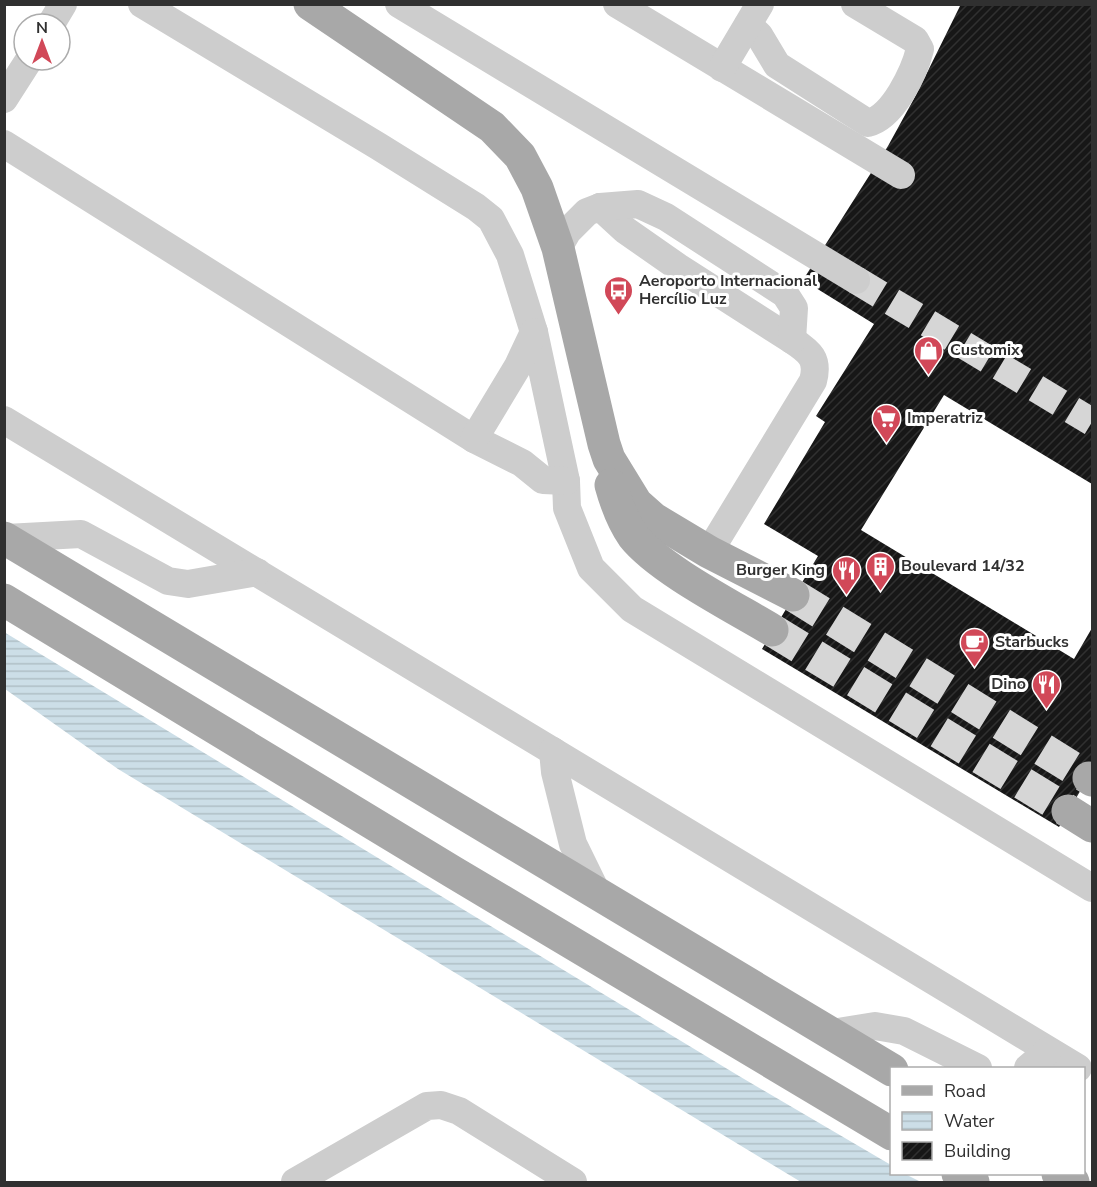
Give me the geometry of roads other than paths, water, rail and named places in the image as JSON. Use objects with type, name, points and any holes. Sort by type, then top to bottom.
[{"type":"main road","points":[[310,4],[492,127],[520,156],[537,188],[558,248],[609,459],[611,486],[621,516],[634,537],[665,565],[772,630]]},
{"type":"main road","points":[[609,459],[636,503],[654,519],[709,552],[793,595]]},
{"type":"main road","points":[[5,538],[890,1069]]},
{"type":"main road","points":[[4,600],[890,1133]]},
{"type":"lane","points":[[142,4],[378,146],[476,207],[491,219],[510,255],[534,332],[566,481],[567,508],[591,568],[632,609],[1092,888]]},
{"type":"lane","points":[[399,4],[856,280]]},
{"type":"lane","points":[[617,4],[901,175]]},
{"type":"lane","points":[[754,15],[759,35],[777,65],[868,123],[879,120],[889,112],[917,61],[920,50],[915,40],[855,4]]},
{"type":"lane","points":[[722,68],[754,15]]},
{"type":"lane","points":[[8,89],[20,72]]},
{"type":"lane","points":[[4,144],[474,439],[522,464],[543,480],[566,481]]},
{"type":"lane","points":[[558,248],[576,221],[587,212],[600,207],[625,230],[807,350],[815,360],[817,368],[813,381],[709,552]]},
{"type":"lane","points":[[474,439],[518,366],[534,332]]},
{"type":"lane","points":[[4,420],[553,751],[1038,1060],[1073,1067]]},
{"type":"lane","points":[[5,538],[81,534],[168,581],[212,582],[257,572]]},
{"type":"lane","points":[[553,751],[555,772],[573,844],[596,891]]},
{"type":"lane","points":[[832,1033],[875,1026],[904,1031],[976,1067]]},
{"type":"lane","points":[[295,1182],[427,1106],[441,1105],[459,1111],[573,1182]]},
{"type":"water","points":[[4,632],[739,1076],[890,1164],[890,1175],[907,1175],[921,1182],[801,1182],[118,769],[5,689]]},
{"type":"tunnel","points":[[856,280],[1092,422]]},
{"type":"tunnel","points":[[793,595],[1089,778]]},
{"type":"tunnel","points":[[772,630],[1068,811]]},
{"type":"place","name":"Aeroporto Internacional Hercílio Luz","points":[[618,316]]},
{"type":"place","name":"Customix","points":[[929,376]]},
{"type":"place","name":"Imperatriz","points":[[886,444]]},
{"type":"place","name":"Boulevard 14/32","points":[[880,592]]},
{"type":"place","name":"Burger King","points":[[846,596]]},
{"type":"place","name":"Starbucks","points":[[974,668]]},
{"type":"place","name":"Dino","points":[[1047,710]]}]
